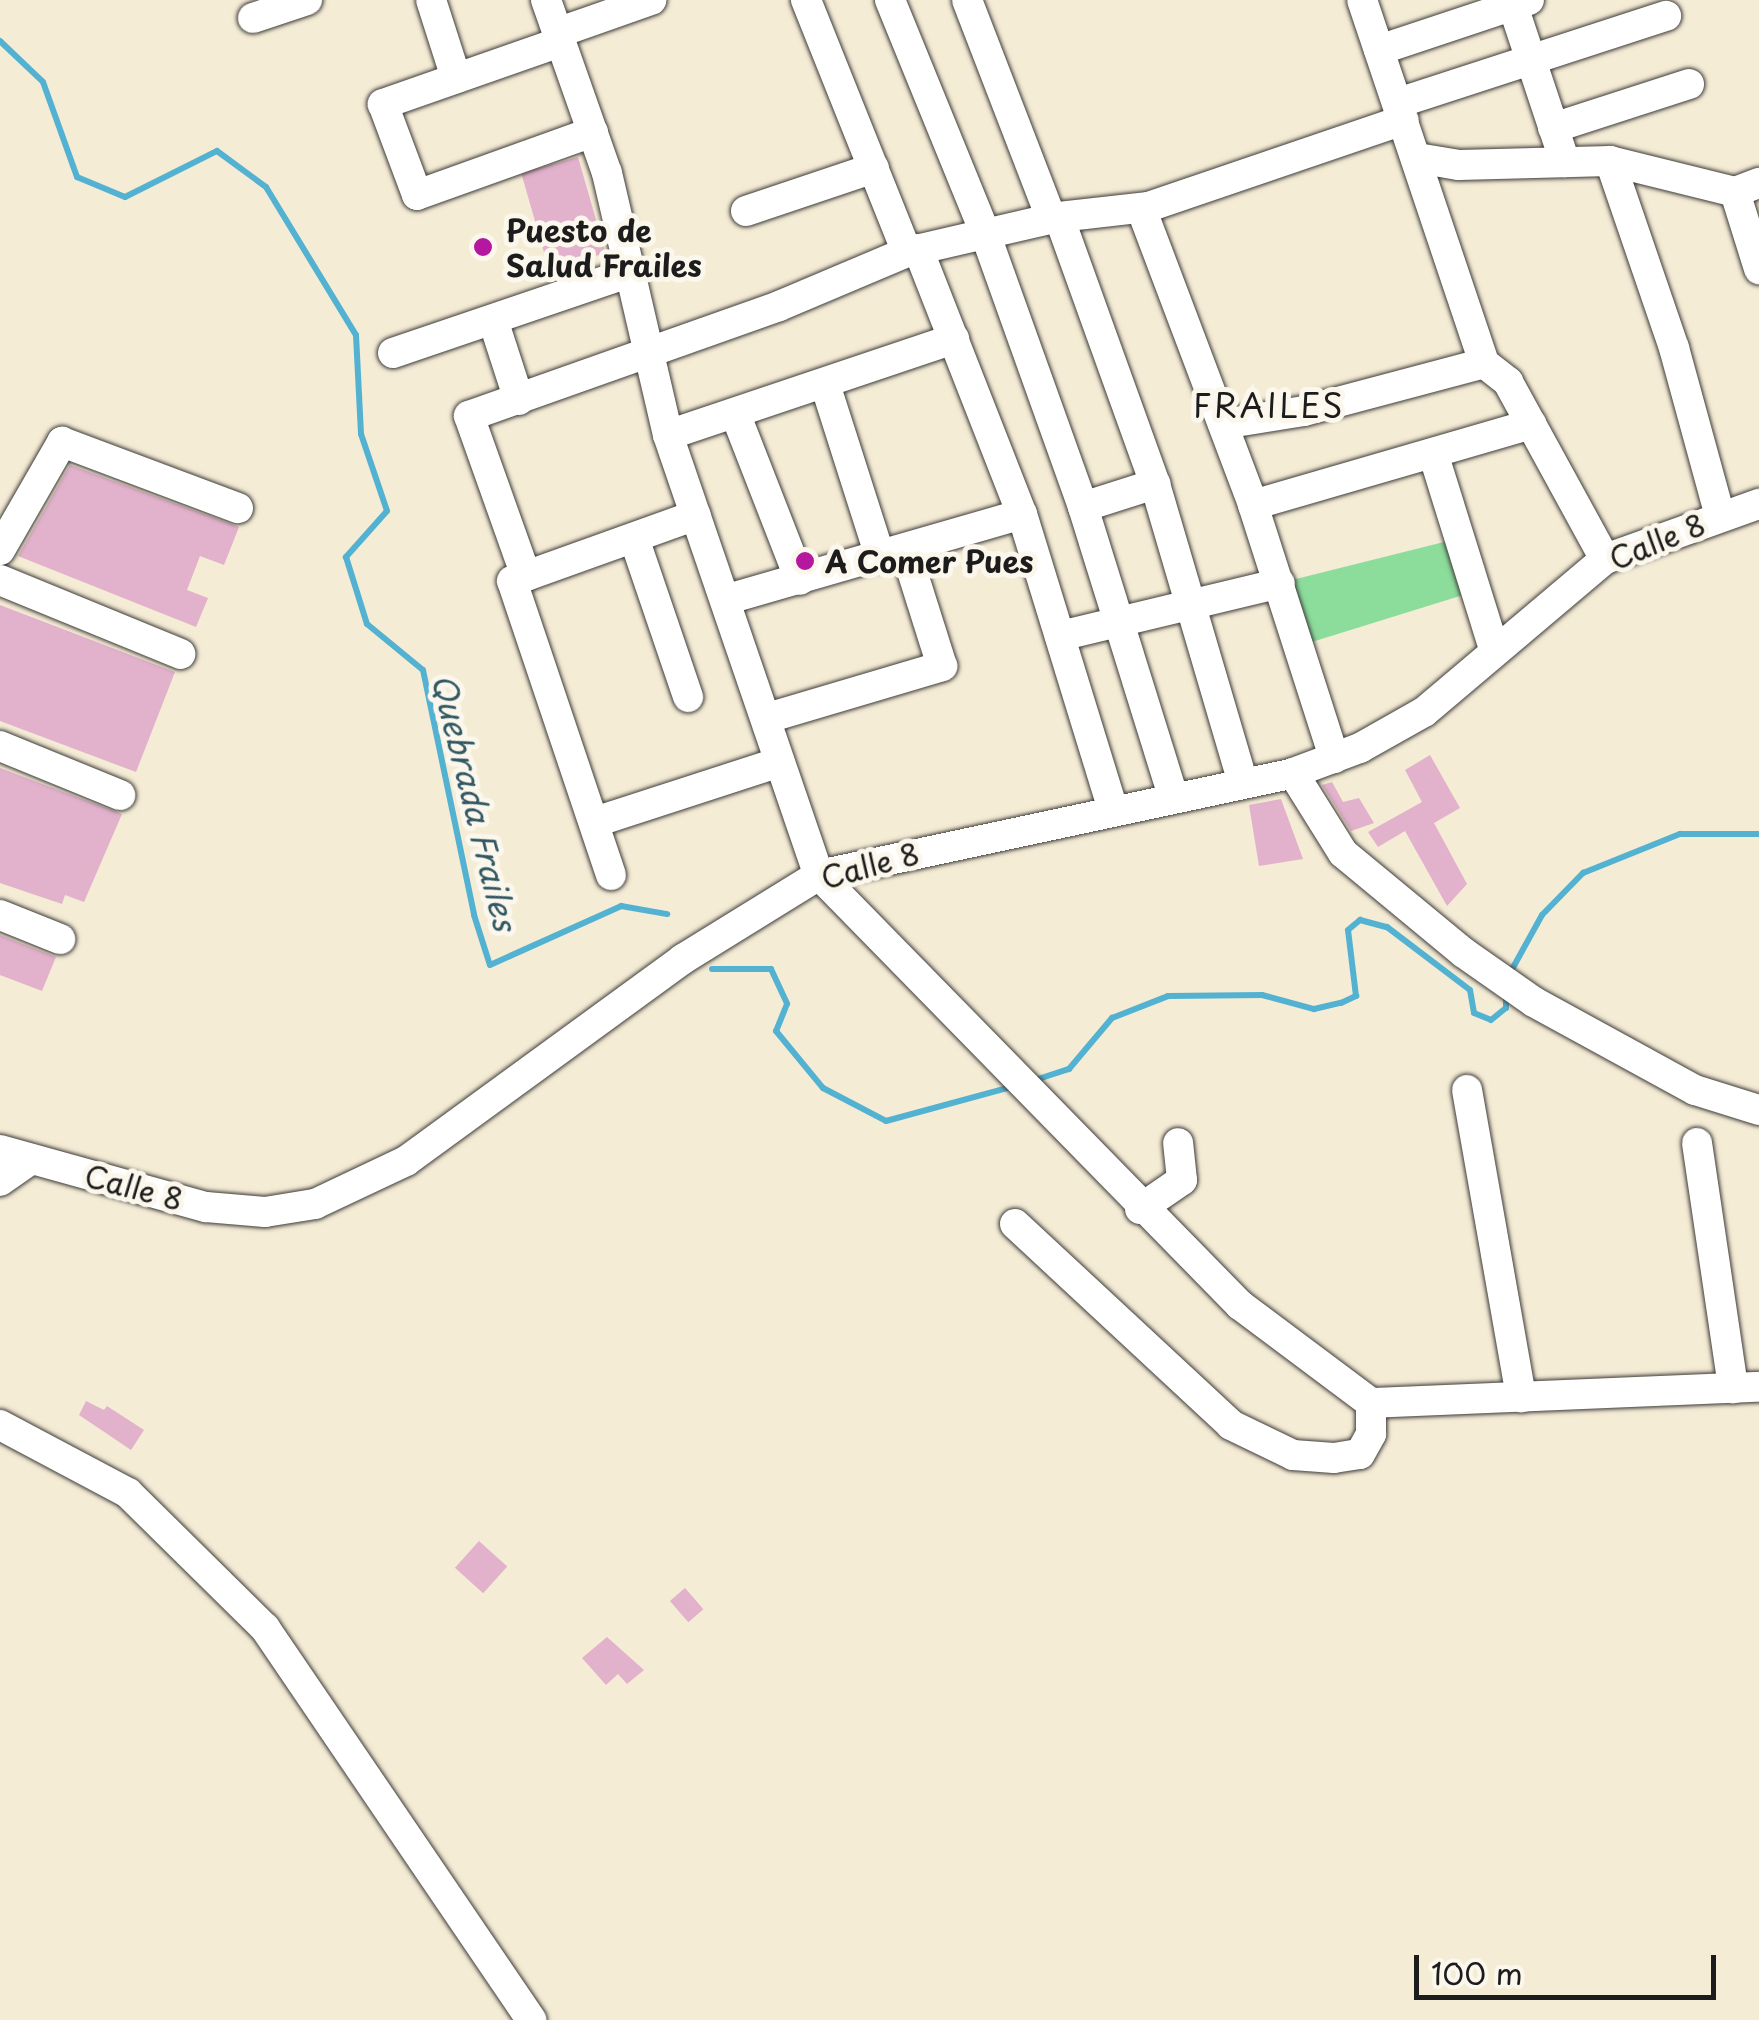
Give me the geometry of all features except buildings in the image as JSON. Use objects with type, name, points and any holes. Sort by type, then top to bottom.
[{"type":"street","points":[[431,0],[456,78]]},
{"type":"street","points":[[546,0],[593,132],[668,435],[728,599],[819,875],[1140,1209],[1240,1305],[1372,1403],[1746,1388],[1697,1142]]},
{"type":"street","points":[[593,132],[418,195],[383,104],[651,0]]},
{"type":"street","points":[[806,0],[874,168],[954,338],[1022,514],[1112,807]]},
{"type":"street","points":[[890,0],[985,233],[1124,622],[1173,796]]},
{"type":"street","points":[[967,0],[1055,217],[1155,484],[1243,783]]},
{"type":"street","points":[[1362,0],[1484,363],[1508,382],[1606,559]]},
{"type":"street","points":[[253,18],[298,1]]},
{"type":"street","points":[[1379,50],[1518,2],[1530,62],[1565,162]]},
{"type":"street","points":[[526,576],[468,416],[647,355],[913,251],[1055,217],[1141,208],[1530,62],[1666,16]]},
{"type":"street","points":[[1553,128],[1689,84]]},
{"type":"street","points":[[1417,158],[1460,165],[1610,161],[1747,187],[1759,269]]},
{"type":"street","points":[[1610,161],[1674,348],[1720,516]]},
{"type":"street","points":[[746,211],[874,168]]},
{"type":"street","points":[[1141,208],[1253,505],[1334,758]]},
{"type":"street","points":[[393,353],[628,273]]},
{"type":"street","points":[[494,320],[519,400]]},
{"type":"street","points":[[668,435],[954,338]]},
{"type":"street","points":[[1223,424],[1304,411],[1484,363]]},
{"type":"street","points":[[767,718],[942,666],[824,384]]},
{"type":"street","points":[[734,413],[800,580]]},
{"type":"street","points":[[1253,505],[1531,424]]},
{"type":"street","points":[[0,550],[62,442],[238,508]]},
{"type":"street","points":[[1433,453],[1494,649]]},
{"type":"street","points":[[1083,507],[1155,484]]},
{"type":"street","name":"Calle 8","points":[[0,1150],[206,1207],[265,1212],[315,1204],[406,1160],[683,958],[819,875],[1112,807],[1293,773],[1334,758],[1424,712],[1494,649],[1606,559],[1759,504]]},
{"type":"street","points":[[728,599],[1022,514]]},
{"type":"street","points":[[611,875],[512,581],[696,515]]},
{"type":"street","points":[[634,538],[688,697]]},
{"type":"street","points":[[0,580],[180,654]]},
{"type":"street","points":[[1060,636],[1280,584]]},
{"type":"street","points":[[0,746],[120,794]]},
{"type":"street","points":[[596,822],[780,762]]},
{"type":"street","points":[[1293,773],[1343,853],[1464,953],[1534,1002],[1695,1090],[1759,1110]]},
{"type":"street","points":[[0,915],[60,939]]},
{"type":"street","points":[[1466,1090],[1521,1397]]},
{"type":"street","points":[[1140,1209],[1185,1192],[1178,1142]]},
{"type":"street","points":[[0,1181],[30,1159]]},
{"type":"street","points":[[1015,1224],[1231,1425],[1293,1455],[1334,1458],[1360,1454],[1371,1434],[1372,1403]]},
{"type":"street","points":[[0,1425],[128,1492],[265,1628],[531,2020]]},
{"type":"green space","points":[[1460,538],[1476,591],[1299,646],[1280,583]]},
{"type":"waterway","name":"Quebrada Frailes","points":[[0,41],[43,82],[77,177],[125,197],[217,151],[266,187],[356,335],[361,434],[387,511],[346,557],[367,624],[423,670],[474,915],[490,965],[621,906],[667,914]]},
{"type":"waterway","name":"Quebrada Frailes","points":[[1510,973],[1542,915],[1583,873],[1680,834],[1759,834]]},
{"type":"waterway","name":"Quebrada Frailes","points":[[1032,1081],[1069,1069],[1112,1018],[1168,996],[1262,995],[1314,1009],[1356,996],[1348,930],[1360,920],[1387,927],[1470,990],[1474,1013],[1491,1020],[1506,1008],[1506,995]]},
{"type":"waterway","name":"Quebrada Frailes","points":[[712,969],[771,969],[787,1004],[776,1031],[823,1088],[886,1121],[1011,1087]]},
{"type":"place","name":"Puesto de Salud Frailes","points":[[483,247]]},
{"type":"place","name":"A Comer Pues","points":[[805,561]]},
{"type":"district","name":"FRAILES","points":[[1269,405]]}]
